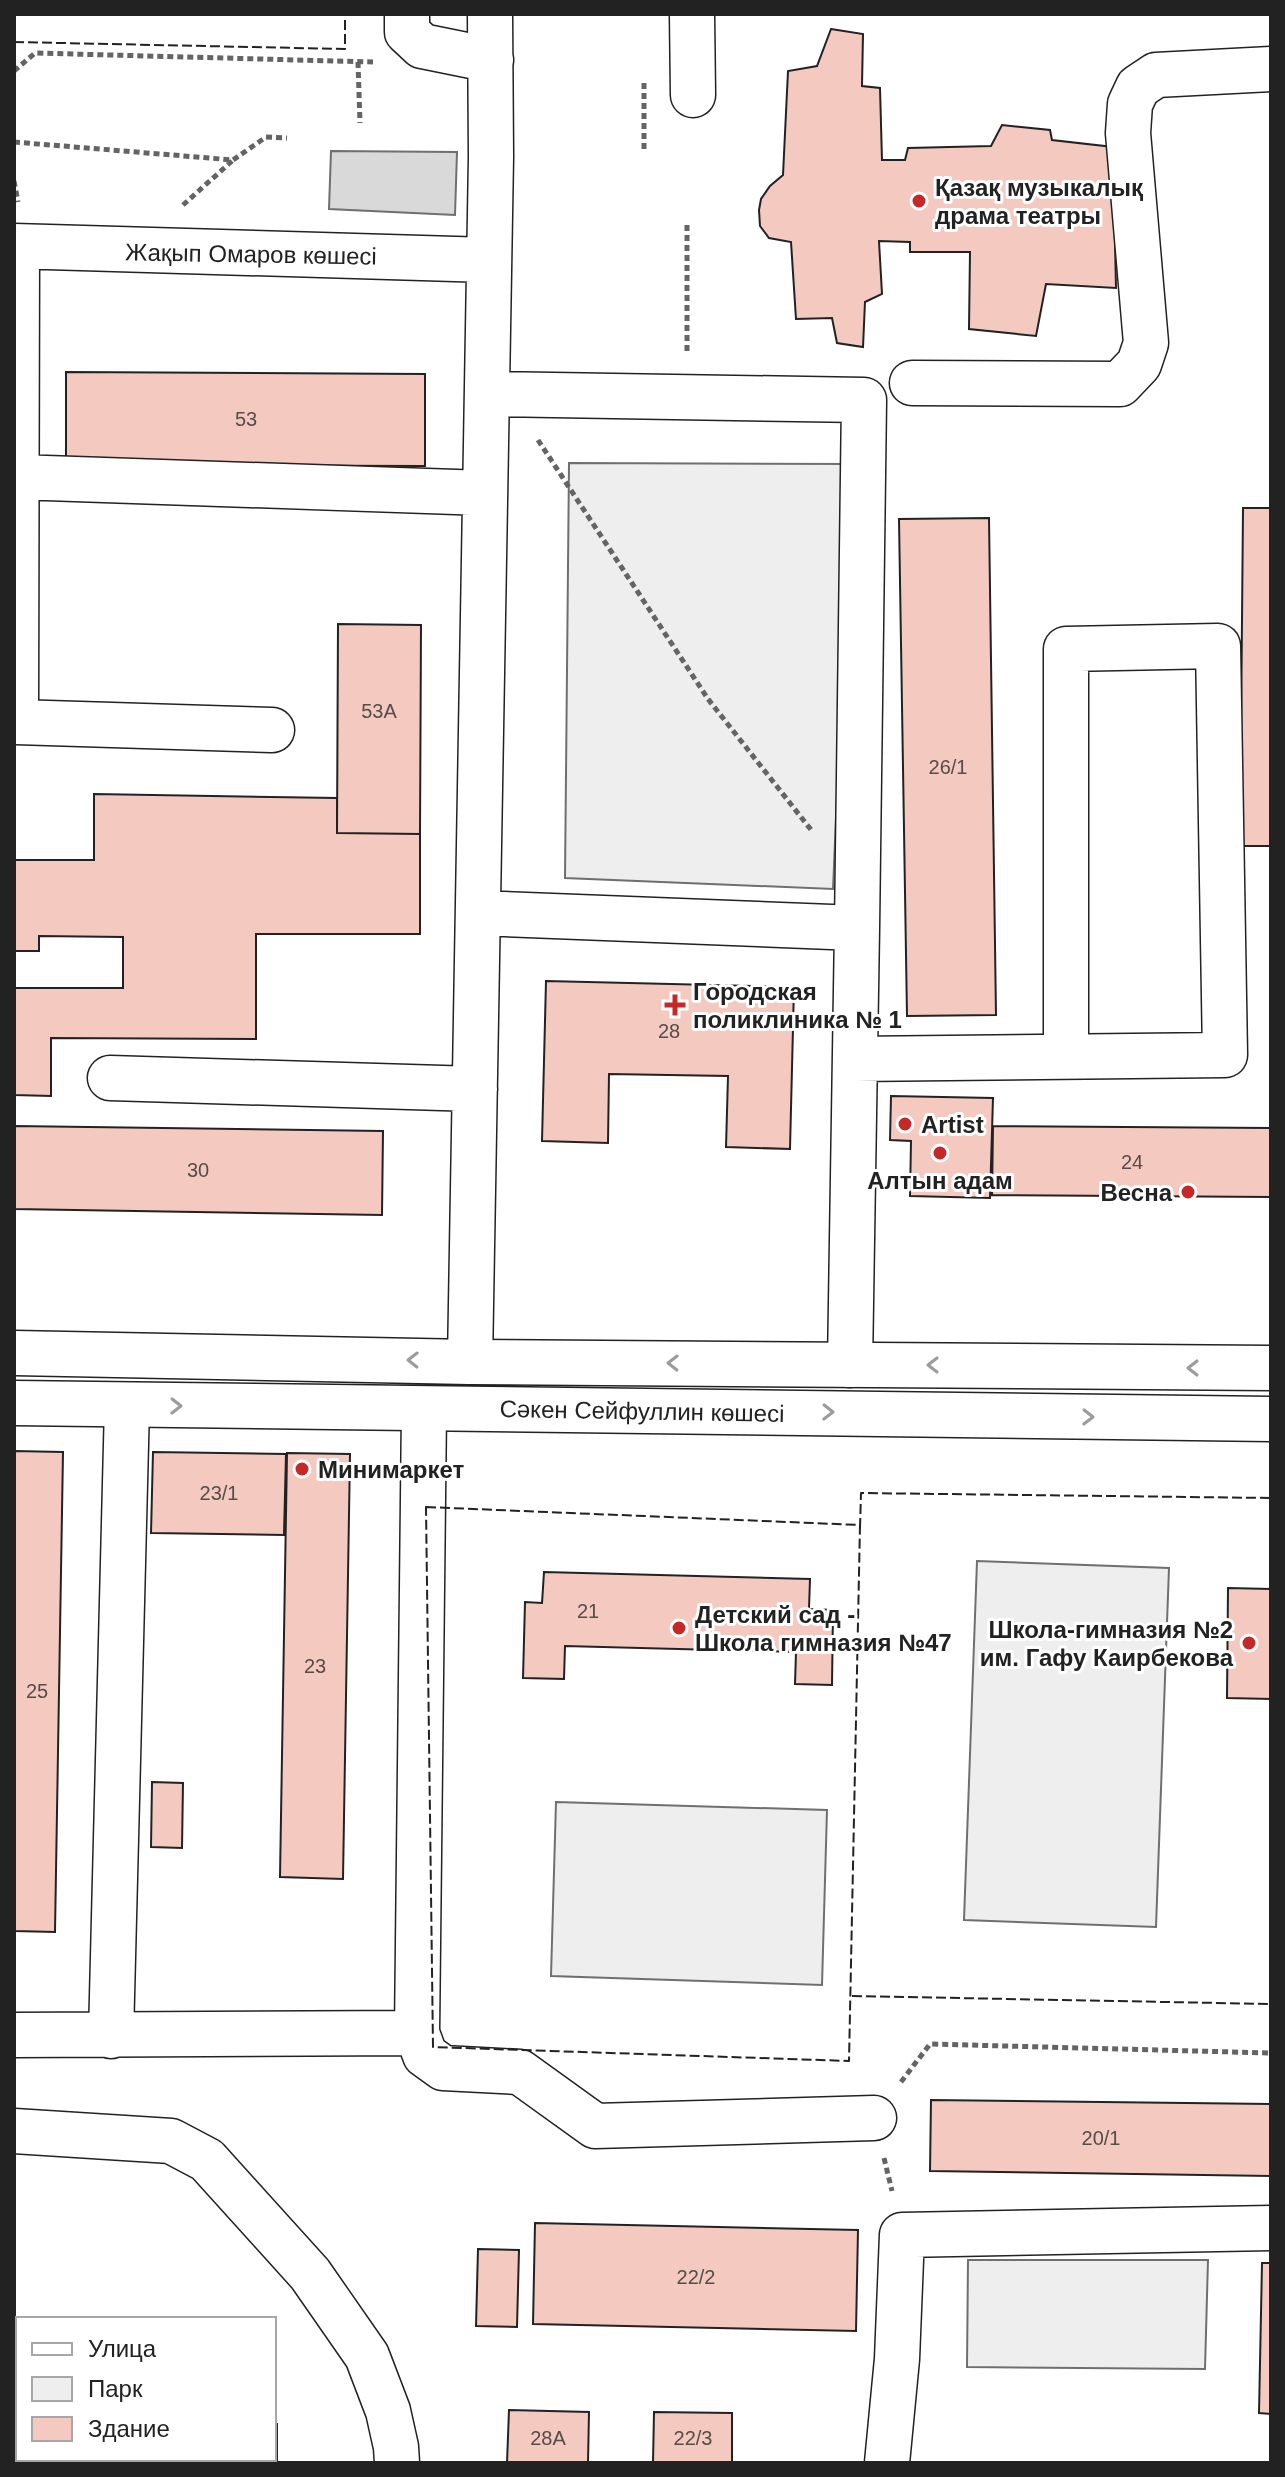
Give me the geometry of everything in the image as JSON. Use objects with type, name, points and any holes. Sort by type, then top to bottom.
[{"type":"main road","points":[[407,14],[407,32],[422,46],[491,60]]},
{"type":"main road","points":[[470,1362],[489,260],[490,14]]},
{"type":"main road","points":[[692,14],[693,95]]},
{"type":"main road","points":[[912,383],[1120,384],[1139,364],[1146,343],[1128,133],[1130,104],[1138,87],[1156,75],[1271,69]]},
{"type":"main road","points":[[15,246],[16,722],[272,730]]},
{"type":"main road","name":"Жақып Омаров көшесі","points":[[15,246],[489,260]]},
{"type":"main road","points":[[487,394],[864,400],[850,1365]]},
{"type":"main road","points":[[17,477],[485,493]]},
{"type":"main road","points":[[855,1059],[1225,1055],[1218,646],[1066,649],[1066,1056]]},
{"type":"main road","points":[[478,913],[857,909]]},
{"type":"main road","points":[[110,1078],[475,1089]]},
{"type":"main road","name":"Сәкен Сейфуллин көшесі","points":[[14,1353],[470,1362],[1271,1368]]},
{"type":"main road","name":"Сәкен Сейфуллин көшесі","points":[[14,1403],[1271,1419]]},
{"type":"main road","points":[[111,2036],[127,1405]]},
{"type":"main road","points":[[424,1410],[417,2033],[425,2055],[443,2068],[520,2072],[595,2126],[874,2118]]},
{"type":"main road","points":[[14,2035],[417,2033]]},
{"type":"main road","points":[[14,2131],[171,2141],[207,2160],[310,2274],[367,2356],[388,2411],[397,2463]]},
{"type":"main road","points":[[887,2463],[897,2359],[902,2235],[1271,2228]]},
{"type":"path","points":[[14,71],[35,53],[387,63]]},
{"type":"path","points":[[358,62],[360,123]]},
{"type":"path","points":[[180,208],[233,160],[266,137],[287,138]]},
{"type":"path","points":[[14,142],[233,160]]},
{"type":"path","points":[[687,224],[687,397]]},
{"type":"path","points":[[534,435],[708,699],[857,909]]},
{"type":"path","points":[[902,2235],[874,2118],[930,2044],[1271,2053]]},
{"type":"green space","points":[[569,463],[851,464],[833,889],[565,878]]},
{"type":"green space","points":[[977,1561],[1169,1568],[1156,1927],[964,1920]]},
{"type":"green space","points":[[556,1802],[827,1810],[822,1985],[551,1976]]},
{"type":"green space","points":[[968,2260],[1208,2260],[1205,2369],[967,2367]]},
{"type":"shaded area","points":[[331,151],[457,152],[455,215],[329,209]]},
{"type":"building","points":[[831,29],[863,34],[862,86],[880,88],[882,160],[905,160],[908,148],[991,146],[1002,125],[1050,130],[1052,140],[1113,147],[1116,288],[1046,284],[1036,336],[969,329],[970,252],[910,252],[910,242],[879,241],[882,294],[865,302],[863,347],[837,343],[832,318],[796,319],[791,242],[769,238],[760,226],[759,210],[761,199],[783,175],[788,71],[817,66]]},
{"type":"building","points":[[66,372],[425,374],[425,466],[66,465]]},
{"type":"building","points":[[1243,508],[1271,508],[1271,846],[1240,846]]},
{"type":"building","points":[[989,518],[996,1015],[907,1016],[899,519]]},
{"type":"building","points":[[338,624],[421,625],[420,834],[337,833]]},
{"type":"building","points":[[94,794],[337,798],[337,833],[420,834],[420,934],[256,934],[256,1039],[51,1038],[51,1096],[14,1095],[14,988],[123,988],[123,937],[39,936],[39,951],[14,951],[14,860],[94,860]]},
{"type":"building","points":[[546,981],[794,987],[790,1149],[726,1147],[728,1076],[609,1074],[608,1143],[542,1141]]},
{"type":"building","points":[[891,1096],[993,1098],[990,1198],[910,1196],[911,1141],[890,1140]]},
{"type":"building","points":[[14,1126],[383,1131],[382,1215],[14,1209]]},
{"type":"building","points":[[993,1126],[1271,1128],[1271,1197],[992,1195]]},
{"type":"building","points":[[14,1451],[63,1452],[55,1932],[14,1931]]},
{"type":"building","points":[[153,1452],[286,1454],[284,1535],[151,1533]]},
{"type":"building","points":[[287,1453],[350,1454],[343,1879],[280,1877]]},
{"type":"building","name":"Детский сад - Школа гимназия №47","points":[[544,1572],[810,1579],[809,1609],[833,1610],[832,1685],[795,1684],[796,1652],[565,1646],[564,1679],[523,1678],[525,1602],[542,1603]]},
{"type":"building","name":"Школа-гимназия №2 им. Гафу Каирбекова","points":[[1228,1588],[1271,1589],[1271,1699],[1227,1698]]},
{"type":"building","points":[[152,1782],[183,1783],[182,1848],[151,1847]]},
{"type":"building","points":[[931,2100],[1271,2104],[1271,2176],[930,2171]]},
{"type":"building","points":[[535,2223],[858,2230],[856,2331],[533,2324]]},
{"type":"building","points":[[478,2249],[519,2250],[517,2327],[476,2326]]},
{"type":"building","points":[[1262,2263],[1271,2263],[1271,2414],[1259,2413]]},
{"type":"building","points":[[509,2410],[589,2412],[588,2463],[507,2463]]},
{"type":"building","points":[[654,2412],[732,2413],[732,2463],[653,2463]]},
{"type":"building","points":[[14,2424],[16,2461],[276,2461],[277,2424],[277,2463],[14,2463]]},
{"type":"fence","points":[[14,42],[345,49],[345,14]]},
{"type":"fence","points":[[860,1528],[861,1493],[1271,1498]]},
{"type":"fence","points":[[426,1507],[860,1525],[849,2061],[433,2047],[426,1507]]},
{"type":"fence","points":[[852,1996],[1271,2004]]},
{"type":"place","name":"Қазақ музыкалық драма театры","points":[[919,201]]},
{"type":"place","name":"Городская поликлиника № 1","points":[[675,1005]]},
{"type":"place","name":"Artist","points":[[905,1124]]},
{"type":"place","name":"Алтын адам","points":[[940,1153]]},
{"type":"place","name":"Весна","points":[[1188,1192]]},
{"type":"place","name":"Минимаркет","points":[[302,1469]]},
{"type":"place","name":"Детский сад - Школа гимназия №47","points":[[679,1628]]},
{"type":"place","name":"Школа-гимназия №2 им. Гафу Каирбекова","points":[[1249,1643]]}]
